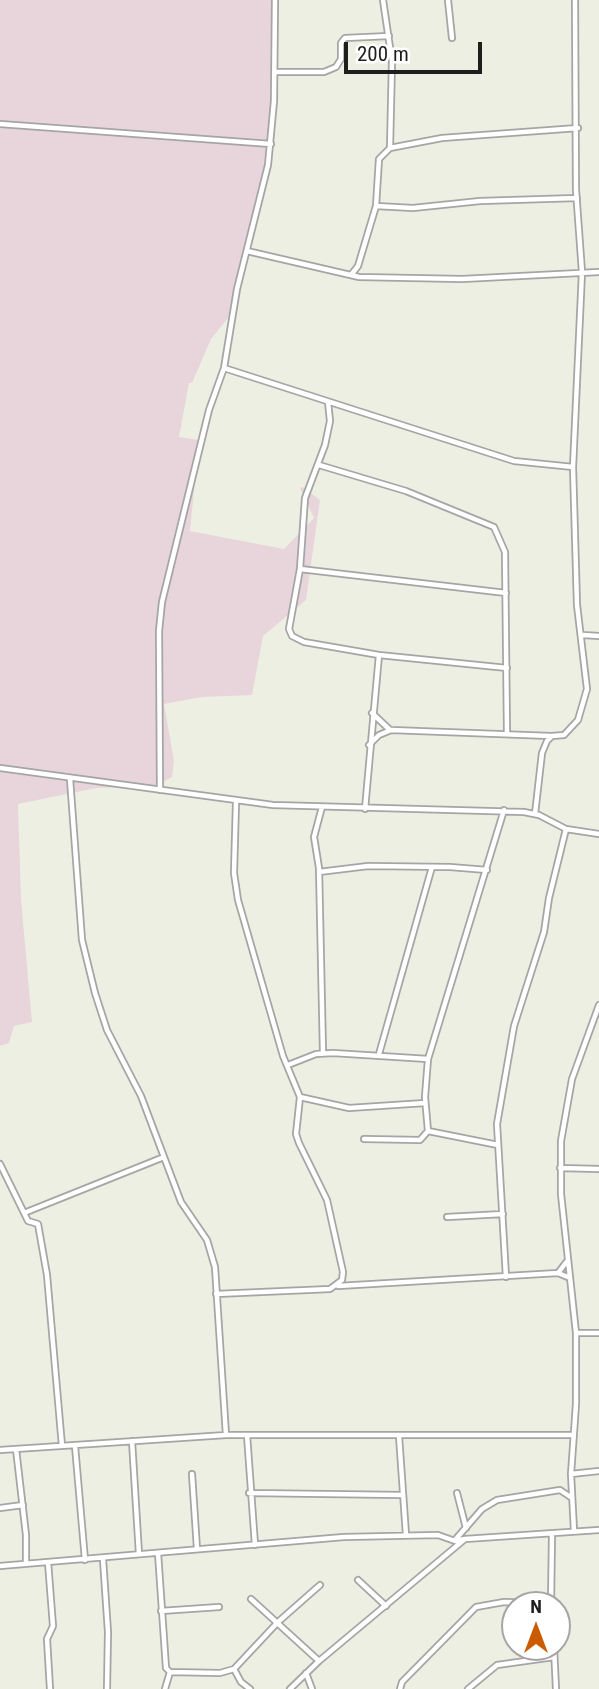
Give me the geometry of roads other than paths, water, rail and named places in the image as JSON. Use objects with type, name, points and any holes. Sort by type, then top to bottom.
[{"type":"street","points":[[160,790],[159,631],[162,602],[209,410],[224,368],[271,144],[275,0]]},
{"type":"street","points":[[390,0],[384,2],[393,89],[390,148]]},
{"type":"street","points":[[448,0],[452,38]]},
{"type":"street","points":[[369,745],[379,734],[391,730],[564,735],[584,708],[587,690],[583,635],[577,605],[573,467],[582,272],[577,198],[575,0]]},
{"type":"street","points":[[275,72],[324,72],[336,67],[341,59],[341,43],[345,38],[389,36]]},
{"type":"street","points":[[0,124],[271,144]]},
{"type":"street","points":[[351,275],[358,266],[376,206],[379,159],[390,148],[442,138],[578,128]]},
{"type":"street","points":[[376,206],[413,208],[493,200],[577,198]]},
{"type":"street","points":[[247,251],[351,275],[462,279],[599,272]]},
{"type":"street","points":[[224,368],[514,461],[573,467]]},
{"type":"street","points":[[328,402],[327,436],[319,466],[305,498],[300,569],[289,629],[292,636],[303,642],[379,655],[507,668]]},
{"type":"street","points":[[319,466],[406,491],[494,527],[505,552],[507,733]]},
{"type":"street","points":[[300,569],[506,593]]},
{"type":"street","points":[[583,635],[599,636]]},
{"type":"street","points":[[365,809],[379,655]]},
{"type":"street","points":[[373,713],[391,730]]},
{"type":"street","points":[[535,814],[542,753],[552,736]]},
{"type":"street","points":[[0,768],[236,802],[365,809],[504,810],[535,814],[566,829],[599,834]]},
{"type":"street","points":[[70,779],[82,940],[88,969],[107,1030],[141,1096],[181,1202],[208,1240],[215,1267],[226,1436]]},
{"type":"street","points":[[236,802],[234,873],[238,900],[300,1097],[296,1134],[327,1200],[343,1272],[338,1286]]},
{"type":"street","points":[[322,807],[314,837],[319,872],[323,1054]]},
{"type":"street","points":[[364,1139],[420,1140],[428,1130],[425,1103],[428,1059],[504,810]]},
{"type":"street","points":[[506,1277],[496,1125],[510,1046],[544,932],[549,898],[566,829]]},
{"type":"street","points":[[319,872],[368,866],[487,870]]},
{"type":"street","points":[[379,1054],[432,867]]},
{"type":"street","points":[[574,1531],[571,1474],[576,1404],[576,1333],[560,1168],[561,1140],[568,1094],[599,1005]]},
{"type":"street","points":[[288,1065],[323,1054],[379,1054],[428,1059]]},
{"type":"street","points":[[300,1097],[349,1108],[425,1103]]},
{"type":"street","points":[[428,1130],[498,1145]]},
{"type":"street","points":[[24,1213],[164,1157]]},
{"type":"street","points":[[0,1164],[28,1222],[38,1224],[47,1275],[62,1446]]},
{"type":"street","points":[[560,1168],[599,1169]]},
{"type":"street","points":[[447,1217],[503,1214]]},
{"type":"street","points":[[558,1273],[569,1259]]},
{"type":"street","points":[[216,1294],[330,1289],[338,1286],[437,1278],[558,1273],[570,1278]]},
{"type":"street","points":[[576,1333],[599,1333]]},
{"type":"street","points":[[0,1450],[247,1435],[572,1435]]},
{"type":"street","points":[[247,1435],[249,1493],[255,1545]]},
{"type":"street","points":[[399,1436],[406,1535]]},
{"type":"street","points":[[132,1441],[139,1554]]},
{"type":"street","points":[[75,1446],[85,1560]]},
{"type":"street","points":[[16,1449],[24,1505],[26,1563]]},
{"type":"street","points":[[571,1474],[599,1471]]},
{"type":"street","points":[[192,1474],[197,1549]]},
{"type":"street","points":[[454,1541],[482,1509],[507,1497],[560,1490],[573,1499]]},
{"type":"street","points":[[249,1493],[402,1495]]},
{"type":"street","points":[[457,1493],[466,1529]]},
{"type":"street","points":[[0,1508],[24,1505]]},
{"type":"street","points":[[0,1566],[406,1535],[438,1535],[454,1541],[599,1530]]},
{"type":"street","points":[[551,1591],[552,1534]]},
{"type":"street","points":[[290,1689],[319,1661],[465,1539]]},
{"type":"street","points":[[158,1553],[166,1668],[170,1672],[220,1673],[233,1670],[278,1622],[320,1585]]},
{"type":"street","points":[[103,1559],[108,1632],[107,1689]]},
{"type":"street","points":[[48,1562],[52,1626],[47,1639],[50,1689]]},
{"type":"street","points":[[358,1580],[386,1606]]},
{"type":"street","points":[[251,1599],[319,1661]]},
{"type":"street","points":[[400,1689],[402,1682],[477,1608],[501,1603]]},
{"type":"street","points":[[161,1611],[219,1608]]},
{"type":"street","points":[[468,1689],[497,1665],[526,1661]]},
{"type":"street","points":[[554,1661],[556,1689]]},
{"type":"street","points":[[233,1670],[250,1689]]},
{"type":"street","points":[[165,1689],[170,1672]]},
{"type":"street","points":[[306,1673],[312,1689]]}]
